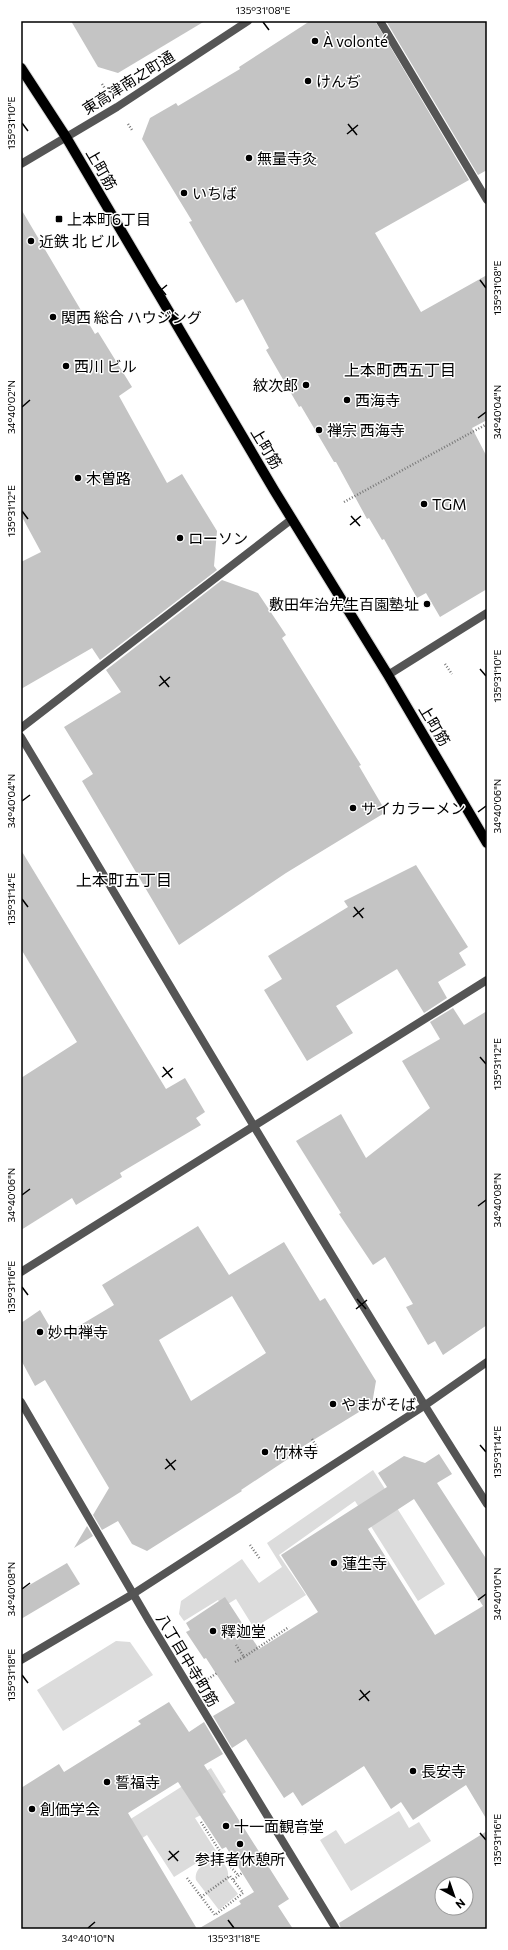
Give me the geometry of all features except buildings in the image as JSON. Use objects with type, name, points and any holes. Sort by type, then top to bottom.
[{"type":"main road","name":"上町筋","points":[[21,68],[66,137],[292,519],[388,675],[487,843]]},
{"type":"street","name":"東高津南之町通","points":[[21,164],[117,107],[248,21]]},
{"type":"street","points":[[380,21],[487,200]]},
{"type":"street","points":[[21,728],[292,519]]},
{"type":"street","points":[[388,675],[487,613]]},
{"type":"street","points":[[21,736],[424,1406],[487,1504]]},
{"type":"street","points":[[21,1272],[487,980]]},
{"type":"street","points":[[21,1660],[133,1594],[424,1406],[487,1362]]},
{"type":"street","name":"八丁目中寺町筋","points":[[21,1402],[133,1594],[336,1929]]},
{"type":"path","points":[[344,502],[487,424]]},
{"type":"path","points":[[312,1439],[318,1449]]},
{"type":"path","points":[[250,1544],[260,1559]]},
{"type":"path","points":[[235,1662],[289,1627]]},
{"type":"path","points":[[236,1645],[244,1657]]},
{"type":"path","points":[[201,1822],[238,1875]]},
{"type":"path","points":[[302,1835],[314,1826]]},
{"type":"path","points":[[230,1865],[235,1854]]},
{"type":"path","points":[[233,1880],[242,1873]]},
{"type":"path","points":[[187,1878],[201,1897],[215,1915],[243,1893],[230,1876],[201,1897]]},
{"type":"shaded area","points":[[373,1470],[445,1584],[418,1601],[355,1501],[279,1555],[306,1595],[254,1628],[236,1599],[223,1607],[218,1600],[184,1621],[179,1614],[181,1601],[242,1559],[259,1583],[282,1567],[267,1543]]},
{"type":"shaded area","points":[[116,1641],[130,1642],[153,1675],[63,1731],[37,1690]]},
{"type":"shaded area","points":[[211,1768],[226,1792],[204,1806],[207,1812],[195,1818],[216,1851],[174,1877],[147,1835],[49,1898],[36,1879]]},
{"type":"shaded area","points":[[399,1811],[409,1828],[419,1822],[431,1841],[351,1891],[320,1840],[336,1830],[345,1844]]},
{"type":"shaded area","points":[[213,1859],[219,1859],[226,1866],[228,1871],[228,1881],[238,1894],[219,1910],[196,1880],[198,1870]]},
{"type":"place","name":"À volonté","points":[[315,41]]},
{"type":"place","name":"けんぢ","points":[[308,81]]},
{"type":"place","name":"無量寺灸","points":[[249,158]]},
{"type":"place","name":"いちば","points":[[184,193]]},
{"type":"place","name":"上本町6丁目","points":[[59,219]]},
{"type":"place","name":"近鉄 北 ビル","points":[[31,241]]},
{"type":"place","name":"関西 総合 ハウジング","points":[[53,317]]},
{"type":"place","name":"西川 ビル","points":[[66,366]]},
{"type":"place","name":"紋次郎","points":[[306,385]]},
{"type":"place","name":"西海寺","points":[[347,400]]},
{"type":"place","name":"禅宗 西海寺","points":[[319,430]]},
{"type":"place","name":"木曽路","points":[[78,478]]},
{"type":"place","name":"TGM","points":[[424,504]]},
{"type":"place","name":"ローソン","points":[[180,538]]},
{"type":"place","name":"敷田年治先生百園塾址","points":[[427,604]]},
{"type":"place","name":"サイカラーメン","points":[[353,808]]},
{"type":"place","name":"妙中禅寺","points":[[40,1332]]},
{"type":"place","name":"やまがそば","points":[[333,1404]]},
{"type":"place","name":"竹林寺","points":[[265,1452]]},
{"type":"place","name":"蓮生寺","points":[[334,1563]]},
{"type":"place","name":"釋迦堂","points":[[213,1631]]},
{"type":"place","name":"長安寺","points":[[413,1771]]},
{"type":"place","name":"誓福寺","points":[[107,1782]]},
{"type":"place","name":"創価学会","points":[[32,1809]]},
{"type":"place","name":"十一面観音堂","points":[[226,1826]]},
{"type":"place","name":"参拝者休憩所","points":[[240,1844]]},
{"type":"district","name":"上本町西五丁目","points":[[400,369]]},
{"type":"district","name":"上本町五丁目","points":[[124,879]]}]
